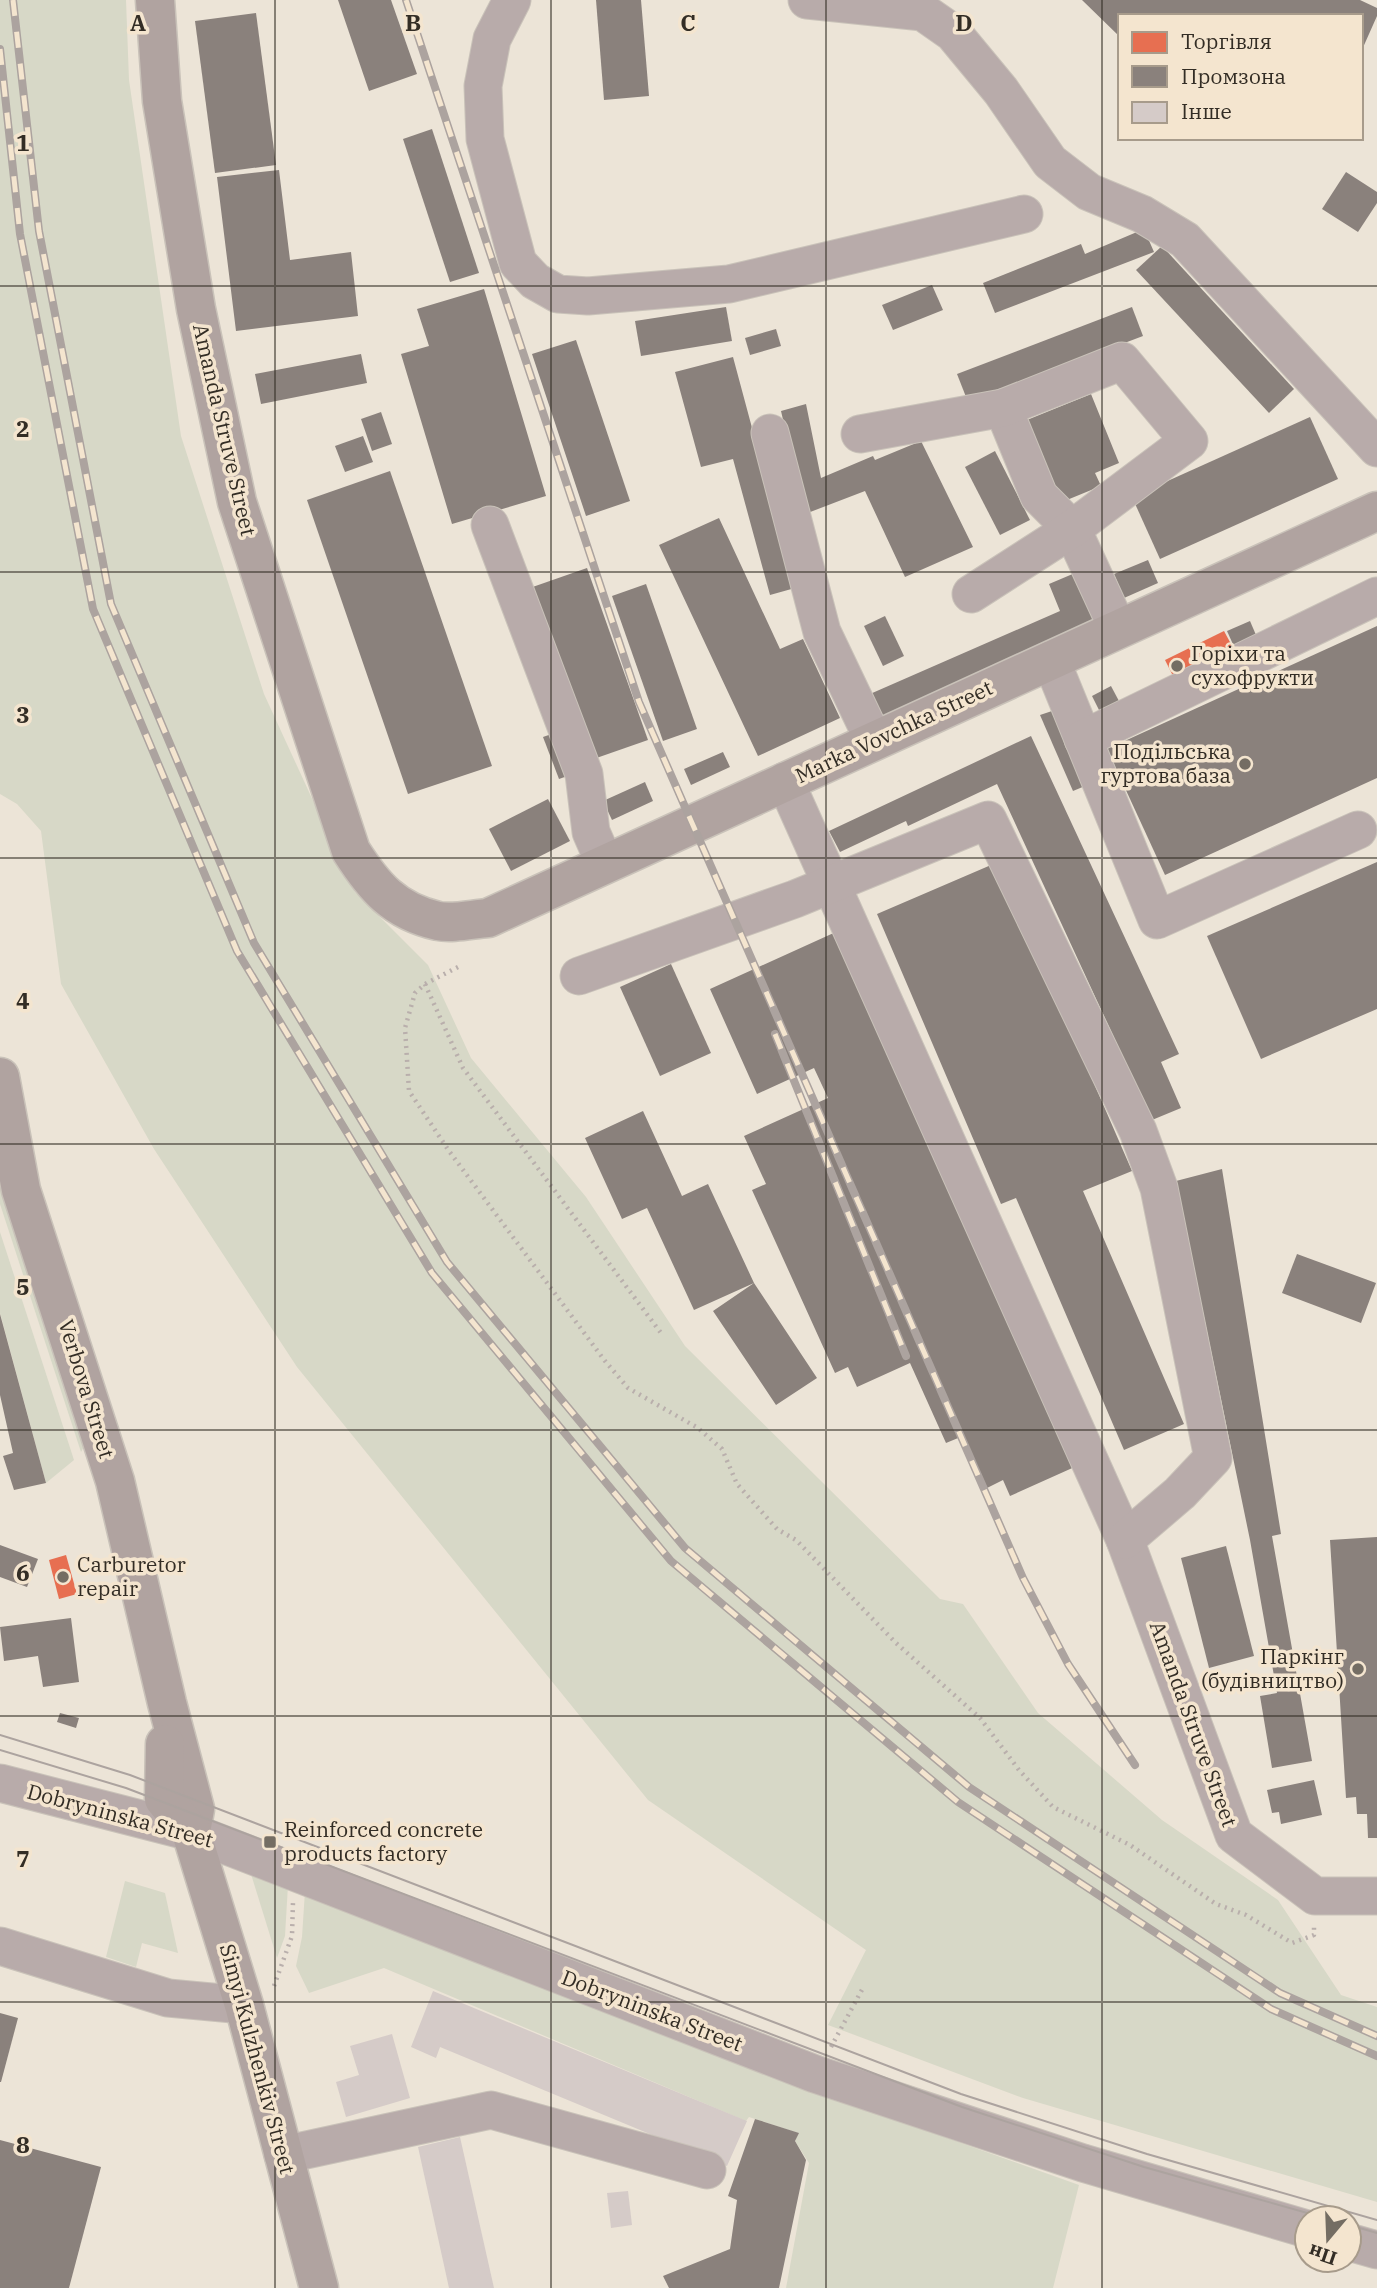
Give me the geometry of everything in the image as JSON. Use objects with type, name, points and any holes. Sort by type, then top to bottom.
[{"type":"main road","name":"Amanda Struve Street","points":[[155,0],[162,101],[194,296],[237,502],[351,851],[374,887],[405,908]]},
{"type":"main road","name":"Marka Vovchka Street","points":[[405,908],[440,921],[488,918],[1377,511]]},
{"type":"main road","name":"Verbova Street","points":[[0,1077],[21,1190],[115,1481],[195,1810],[191,1832]]},
{"type":"main road","name":"Simyi Kulzhenkiv Street","points":[[191,1832],[259,1995],[283,2155],[320,2288]]},
{"type":"street","points":[[512,0],[492,39],[483,86],[485,139],[518,263],[536,281],[558,294],[588,296],[729,284],[1024,214]]},
{"type":"street","points":[[807,0],[923,12],[953,33],[1001,91],[1050,162],[1089,192],[1142,214],[1185,240],[1377,448]]},
{"type":"street","points":[[860,434],[1003,408],[1122,361],[1189,441],[1072,529],[971,594]]},
{"type":"street","points":[[1003,408],[1039,496],[1072,529],[1118,629]]},
{"type":"street","points":[[770,433],[822,632],[874,741]]},
{"type":"street","points":[[490,525],[584,774],[591,832],[605,864]]},
{"type":"street","points":[[1083,739],[1377,596]]},
{"type":"street","points":[[1051,660],[1157,920],[1358,830]]},
{"type":"street","name":"Amanda Struve Street","points":[[785,781],[1125,1540],[1234,1835],[1315,1896]]},
{"type":"street","points":[[579,976],[831,885],[988,820],[1138,1131],[1159,1188],[1213,1458],[1180,1493],[1125,1540]]},
{"type":"street","name":"Dobryninska Street","points":[[0,1783],[191,1832],[815,2074],[1083,2163],[1293,2225]]},
{"type":"street","points":[[1315,1896],[1377,1896]]},
{"type":"street","points":[[0,1946],[168,1997],[259,1995]]},
{"type":"street","points":[[283,2155],[491,2110],[707,2170]]},
{"type":"path","points":[[458,967],[425,984],[415,993],[405,1028],[409,1091],[487,1203],[628,1388],[698,1428],[722,1449],[737,1484],[777,1528],[796,1540],[896,1643],[980,1718],[1019,1770],[1053,1807],[1130,1845],[1216,1904],[1246,1915],[1292,1943],[1314,1935],[1315,1896]]},
{"type":"path","points":[[425,984],[463,1068],[661,1333]]},
{"type":"path","points":[[259,1995],[292,1936],[293,1897]]},
{"type":"path","points":[[815,2074],[864,1986]]},
{"type":"green space","points":[[0,0],[126,0],[129,80],[181,436],[264,694],[355,892],[428,965],[471,1058],[586,1197],[685,1346],[940,1599],[963,1604],[1038,1713],[1162,1820],[1278,1900],[1341,1995],[1377,2007],[1377,2202],[1023,2098],[828,2025],[866,1950],[648,1800],[297,1367],[154,1149],[61,984],[41,831],[17,804],[0,794]]},
{"type":"green space","points":[[0,1149],[88,1440],[81,1452],[0,1204]]},
{"type":"green space","points":[[0,1232],[74,1460],[46,1483],[0,1313]]},
{"type":"green space","points":[[251,1874],[288,1885],[285,1936],[277,1958]]},
{"type":"green space","points":[[125,1881],[165,1893],[178,1953],[142,1943],[136,1967],[106,1957]]},
{"type":"green space","points":[[305,1891],[885,2116],[1079,2185],[1053,2288],[786,2288],[809,2163],[795,2141],[798,2133],[749,2117],[746,2121],[384,1968],[309,1993],[296,1966],[302,1937]]},
{"type":"building: Торгівля","points":[[1224,631],[1238,657],[1178,686],[1165,660]]},
{"type":"building: Торгівля","name":"Carburetor repair","points":[[66,1555],[77,1594],[59,1599],[49,1560]]},
{"type":"building: Промзона","points":[[338,0],[391,0],[417,74],[369,91]]},
{"type":"building: Промзона","points":[[596,0],[641,0],[649,96],[604,100]]},
{"type":"building: Промзона","points":[[1082,0],[1360,0],[1377,8],[1377,16],[1363,48],[1363,14],[1118,14],[1118,35]]},
{"type":"building: Промзона","points":[[256,13],[276,165],[215,173],[195,21]]},
{"type":"building: Промзона","points":[[432,129],[479,273],[450,282],[403,139]]},
{"type":"building: Промзона","points":[[279,170],[290,260],[351,252],[358,316],[236,331],[217,177]]},
{"type":"building: Промзона","points":[[1346,172],[1377,192],[1377,203],[1358,232],[1322,209]]},
{"type":"building: Промзона","points":[[1144,229],[1154,252],[995,313],[983,283],[1081,244],[1085,254]]},
{"type":"building: Промзона","points":[[1162,246],[1294,389],[1269,413],[1136,270]]},
{"type":"building: Промзона","points":[[932,285],[943,310],[893,330],[882,305]]},
{"type":"building: Промзона","points":[[484,289],[546,496],[452,524],[401,354],[429,346],[417,309]]},
{"type":"building: Промзона","points":[[726,307],[732,341],[641,356],[635,321]]},
{"type":"building: Промзона","points":[[1132,307],[1143,336],[968,402],[957,374]]},
{"type":"building: Промзона","points":[[776,329],[781,346],[750,355],[745,338]]},
{"type":"building: Промзона","points":[[576,340],[630,501],[586,516],[532,354]]},
{"type":"building: Промзона","points":[[361,354],[367,383],[261,404],[255,374]]},
{"type":"building: Промзона","points":[[733,357],[795,588],[770,595],[733,459],[701,467],[675,372]]},
{"type":"building: Промзона","points":[[1091,394],[1119,463],[1095,473],[1101,486],[1062,502],[1027,420]]},
{"type":"building: Промзона","points":[[806,404],[821,478],[873,456],[875,460],[921,441],[973,547],[905,577],[865,491],[805,514],[781,411]]},
{"type":"building: Промзона","points":[[381,412],[392,444],[372,451],[361,419]]},
{"type":"building: Промзона","points":[[1310,417],[1338,479],[1160,559],[1132,497]]},
{"type":"building: Промзона","points":[[363,436],[373,462],[345,472],[335,446]]},
{"type":"building: Промзона","points":[[995,451],[1030,520],[1000,535],[965,467]]},
{"type":"building: Промзона","points":[[390,471],[492,766],[408,794],[307,500]]},
{"type":"building: Промзона","points":[[719,518],[780,649],[803,639],[840,718],[758,756],[659,545]]},
{"type":"building: Промзона","points":[[1148,560],[1158,583],[1124,598],[1114,574]]},
{"type":"building: Промзона","points":[[587,568],[648,740],[585,762],[524,590]]},
{"type":"building: Промзона","points":[[1075,573],[1097,626],[882,720],[870,694],[1060,611],[1049,584]]},
{"type":"building: Промзона","points":[[646,584],[697,729],[663,741],[612,596]]},
{"type":"building: Промзона","points":[[885,616],[904,656],[883,666],[864,626]]},
{"type":"building: Промзона","points":[[1250,621],[1259,642],[1236,651],[1227,631]]},
{"type":"building: Промзона","name":"Подільська гуртова база","points":[[1377,626],[1377,778],[1165,875],[1107,749]]},
{"type":"building: Промзона","points":[[1111,686],[1120,703],[1100,712],[1092,696]]},
{"type":"building: Промзона","points":[[1058,709],[1085,786],[1073,791],[1040,715]]},
{"type":"building: Промзона","points":[[560,731],[576,773],[559,779],[543,737]]},
{"type":"building: Промзона","points":[[1031,736],[1179,1054],[1161,1062],[1181,1108],[1152,1120],[997,784],[908,826],[906,821],[840,852],[829,831]]},
{"type":"building: Промзона","points":[[723,752],[730,767],[691,785],[684,769]]},
{"type":"building: Промзона","points":[[645,782],[653,801],[612,820],[603,801]]},
{"type":"building: Промзона","points":[[548,799],[570,841],[511,871],[489,829]]},
{"type":"building: Промзона","points":[[998,862],[1132,1171],[1083,1191],[1184,1424],[1124,1450],[1016,1198],[1001,1204],[877,914]]},
{"type":"building: Промзона","points":[[1377,862],[1377,1009],[1261,1059],[1207,936]]},
{"type":"building: Промзона","points":[[838,931],[1079,1465],[1010,1496],[1003,1480],[987,1488],[963,1436],[946,1443],[910,1363],[857,1387],[848,1367],[835,1373],[752,1190],[766,1184],[744,1136],[828,1098],[814,1068],[757,1094],[710,989]]},
{"type":"building: Промзона","points":[[671,964],[711,1053],[660,1076],[620,987]]},
{"type":"building: Промзона","points":[[643,1111],[682,1196],[708,1184],[754,1283],[694,1310],[647,1208],[622,1219],[585,1138]]},
{"type":"building: Промзона","points":[[1222,1169],[1281,1534],[1272,1536],[1312,1761],[1272,1768],[1260,1696],[1277,1693],[1250,1540],[1176,1181]]},
{"type":"building: Промзона","points":[[1297,1254],[1376,1283],[1361,1323],[1282,1293]]},
{"type":"building: Промзона","points":[[754,1283],[817,1378],[776,1405],[713,1311]]},
{"type":"building: Промзона","points":[[0,1314],[46,1483],[14,1490],[3,1456],[13,1453],[0,1395]]},
{"type":"building: Промзона","name":"Паркінг (будівництво)","points":[[1377,1537],[1377,1838],[1368,1838],[1367,1814],[1357,1814],[1356,1797],[1346,1798],[1330,1540]]},
{"type":"building: Промзона","points":[[0,1545],[38,1559],[27,1587],[0,1577]]},
{"type":"building: Промзона","points":[[1226,1546],[1254,1656],[1209,1668],[1181,1558]]},
{"type":"building: Промзона","points":[[71,1618],[79,1682],[43,1687],[38,1656],[4,1661],[0,1627]]},
{"type":"building: Промзона","points":[[60,1713],[79,1718],[76,1728],[57,1722]]},
{"type":"building: Промзона","points":[[1314,1780],[1322,1815],[1281,1824],[1279,1812],[1272,1813],[1267,1790]]},
{"type":"building: Промзона","points":[[0,2013],[18,2018],[1,2082],[0,2082]]},
{"type":"building: Промзона","points":[[755,2119],[799,2133],[795,2141],[806,2160],[779,2288],[669,2288],[663,2276],[730,2249],[737,2200],[728,2196]]},
{"type":"building: Промзона","points":[[0,2140],[101,2167],[69,2288],[0,2288]]},
{"type":"building: Інше","points":[[433,1991],[747,2121],[727,2166],[440,2047],[436,2058],[411,2047]]},
{"type":"building: Інше","points":[[392,2034],[410,2098],[346,2117],[336,2082],[359,2075],[350,2046]]},
{"type":"building: Інше","points":[[460,2137],[494,2288],[449,2288],[418,2147]]},
{"type":"building: Інше","points":[[628,2191],[632,2225],[611,2228],[607,2193]]},
{"type":"tram line","points":[[0,1735],[130,1775],[961,2094],[1147,2154],[1377,2220]]},
{"type":"tram line","points":[[0,1750],[126,1788],[962,2107],[1144,2167],[1293,2209]]},
{"type":"tram line","points":[[1363,2229],[1377,2233]]},
{"type":"railway","points":[[13,0],[39,231],[111,604],[254,943],[447,1262],[685,1548],[969,1787],[1280,1993],[1377,2036]]},
{"type":"railway","points":[[406,0],[639,702],[1023,1578],[1068,1664],[1135,1765]]},
{"type":"railway","points":[[0,49],[20,234],[93,609],[237,951],[432,1273],[671,1561],[958,1802],[1271,2009],[1377,2056]]},
{"type":"railway","points":[[775,1034],[906,1356]]},
{"type":"place","name":"Горіхи та сухофрукти","points":[[1177,666]]},
{"type":"place","name":"Подільська гуртова база","points":[[1245,764]]},
{"type":"place","name":"Carburetor repair","points":[[63,1577]]},
{"type":"place","name":"Паркінг (будівництво)","points":[[1358,1669]]},
{"type":"place","name":"Reinforced concrete products factory","points":[[270,1842]]}]
